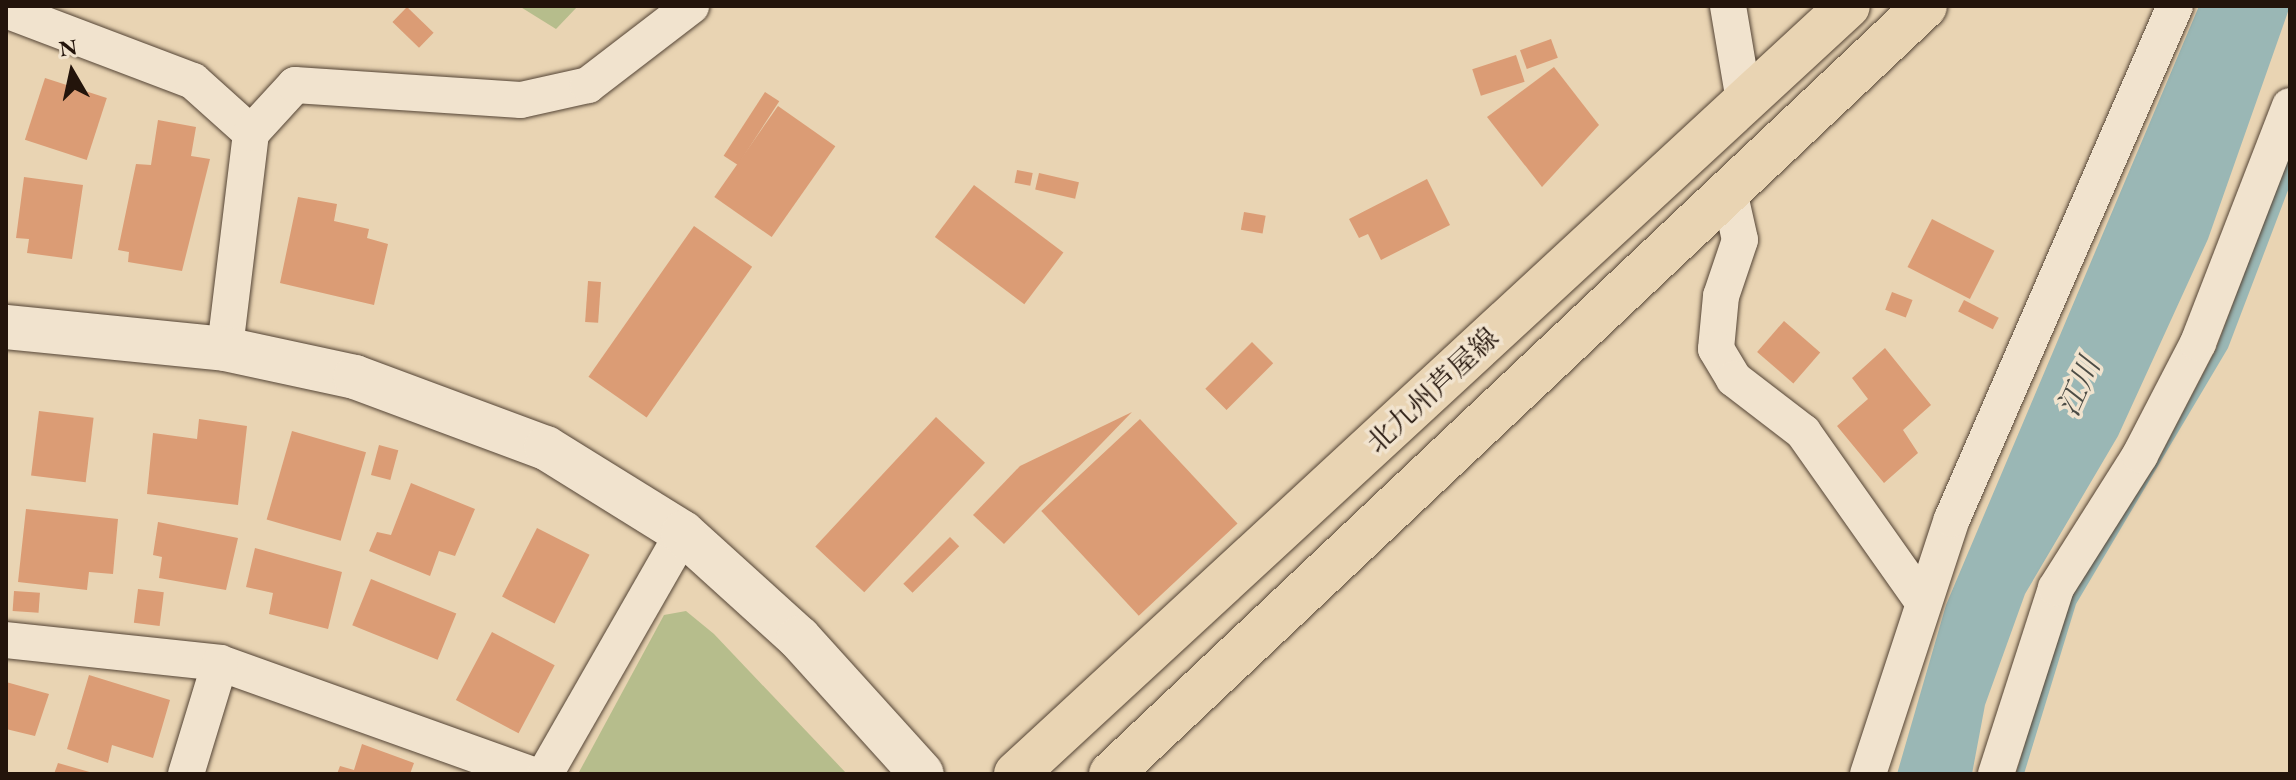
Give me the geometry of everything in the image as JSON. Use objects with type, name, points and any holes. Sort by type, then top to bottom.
[{"type":"main road","name":"北九州芦屋線","points":[[1016,774],[1848,6]]},
{"type":"main road","name":"北九州芦屋線","points":[[1111,774],[1925,6]]},
{"type":"street","points":[[225,349],[251,133],[295,85],[521,100],[588,85],[691,6]]},
{"type":"street","points":[[1728,6],[1744,101]]},
{"type":"street","points":[[1868,774],[1923,602],[2175,6]]},
{"type":"street","points":[[6,10],[193,81],[251,133]]},
{"type":"street","points":[[1996,774],[2056,588],[2140,455],[2198,343],[2290,106]]},
{"type":"street","points":[[1729,191],[1740,240],[1721,296],[1716,349],[1734,379],[1803,432],[1923,602]]},
{"type":"street","points":[[6,327],[225,349],[355,377],[546,448],[683,533],[799,638],[922,774]]},
{"type":"street","points":[[545,774],[683,533]]},
{"type":"street","points":[[6,640],[220,663],[530,774]]},
{"type":"street","points":[[186,774],[220,663]]},
{"type":"green space","points":[[519,6],[578,6],[556,29]]},
{"type":"green space","points":[[686,611],[714,634],[847,774],[578,774],[664,615]]},
{"type":"water","name":"江川","points":[[2199,6],[2290,6],[2208,239],[2118,436],[2025,594],[1985,705],[1972,774],[1897,774],[1946,605]]},
{"type":"water","points":[[2290,150],[2290,185],[2228,348],[2076,604],[2024,774],[2016,774],[2065,606],[2156,464],[2216,349]]},
{"type":"building","points":[[407,7],[434,33],[419,48],[392,22]]},
{"type":"building","points":[[1551,39],[1558,58],[1527,69],[1520,50]]},
{"type":"building","points":[[1516,55],[1525,82],[1481,96],[1472,69]]},
{"type":"building","points":[[1554,67],[1599,125],[1542,187],[1487,117]]},
{"type":"building","points":[[45,78],[107,98],[87,160],[25,140]]},
{"type":"building","points":[[765,92],[779,101],[738,165],[724,156]]},
{"type":"building","points":[[778,106],[835,146],[772,237],[714,197]]},
{"type":"building","points":[[158,120],[196,127],[191,156],[210,159],[182,271],[128,262],[129,252],[118,250],[136,164],[151,165]]},
{"type":"building","points":[[1017,170],[1033,173],[1030,186],[1015,183]]},
{"type":"building","points":[[1039,173],[1079,182],[1075,199],[1035,190]]},
{"type":"building","points":[[24,177],[83,185],[72,259],[27,253],[29,239],[16,238]]},
{"type":"building","points":[[1427,179],[1450,225],[1381,260],[1368,234],[1359,238],[1349,219]]},
{"type":"building","points":[[974,185],[1063,252],[1024,304],[935,237]]},
{"type":"building","points":[[298,197],[337,204],[334,221],[369,229],[367,238],[388,244],[374,305],[280,283]]},
{"type":"building","points":[[1244,212],[1266,216],[1263,234],[1241,230]]},
{"type":"building","points":[[1932,219],[1994,251],[1970,299],[1907,267]]},
{"type":"building","points":[[694,226],[752,267],[647,417],[588,377]]},
{"type":"building","points":[[588,281],[601,282],[598,323],[585,322]]},
{"type":"building","points":[[1892,292],[1913,300],[1906,318],[1885,310]]},
{"type":"building","points":[[1964,300],[1999,318],[1993,329],[1958,312]]},
{"type":"building","points":[[1784,321],[1820,352],[1793,383],[1757,352]]},
{"type":"building","points":[[1252,342],[1273,363],[1227,410],[1205,389]]},
{"type":"building","points":[[1885,348],[1931,405],[1903,430],[1918,453],[1884,483],[1837,426],[1868,399],[1852,378]]},
{"type":"building","points":[[39,411],[94,418],[86,482],[31,476]]},
{"type":"building","points":[[1132,412],[1004,544],[973,515],[1020,466]]},
{"type":"building","points":[[936,417],[985,463],[864,592],[815,546]]},
{"type":"building","points":[[199,419],[247,426],[238,505],[147,494],[153,433],[197,439]]},
{"type":"building","points":[[1140,419],[1238,524],[1139,616],[1041,511]]},
{"type":"building","points":[[292,431],[366,452],[341,541],[267,519]]},
{"type":"building","points":[[379,445],[398,450],[390,480],[371,475]]},
{"type":"building","points":[[411,483],[475,509],[455,556],[439,551],[430,576],[369,551],[377,532],[391,535]]},
{"type":"building","points":[[26,509],[118,519],[113,574],[89,572],[87,590],[18,582]]},
{"type":"building","points":[[158,522],[238,538],[226,590],[159,578],[162,557],[153,555]]},
{"type":"building","points":[[537,528],[590,555],[555,623],[502,597]]},
{"type":"building","points":[[950,537],[959,546],[913,593],[903,584]]},
{"type":"building","points":[[255,548],[342,572],[328,629],[269,614],[273,593],[246,587]]},
{"type":"building","points":[[371,579],[456,613],[438,660],[352,625]]},
{"type":"building","points":[[138,589],[164,592],[160,626],[134,623]]},
{"type":"building","points":[[14,591],[40,593],[39,613],[13,611]]},
{"type":"building","points":[[492,632],[555,665],[519,733],[456,700]]},
{"type":"building","points":[[89,675],[170,700],[153,758],[112,745],[108,763],[67,749]]},
{"type":"building","points":[[6,682],[49,694],[35,736],[6,729]]},
{"type":"building","points":[[362,744],[414,763],[410,774],[337,774],[340,766],[354,770]]},
{"type":"building","points":[[58,763],[93,773],[93,774],[54,774]]}]
